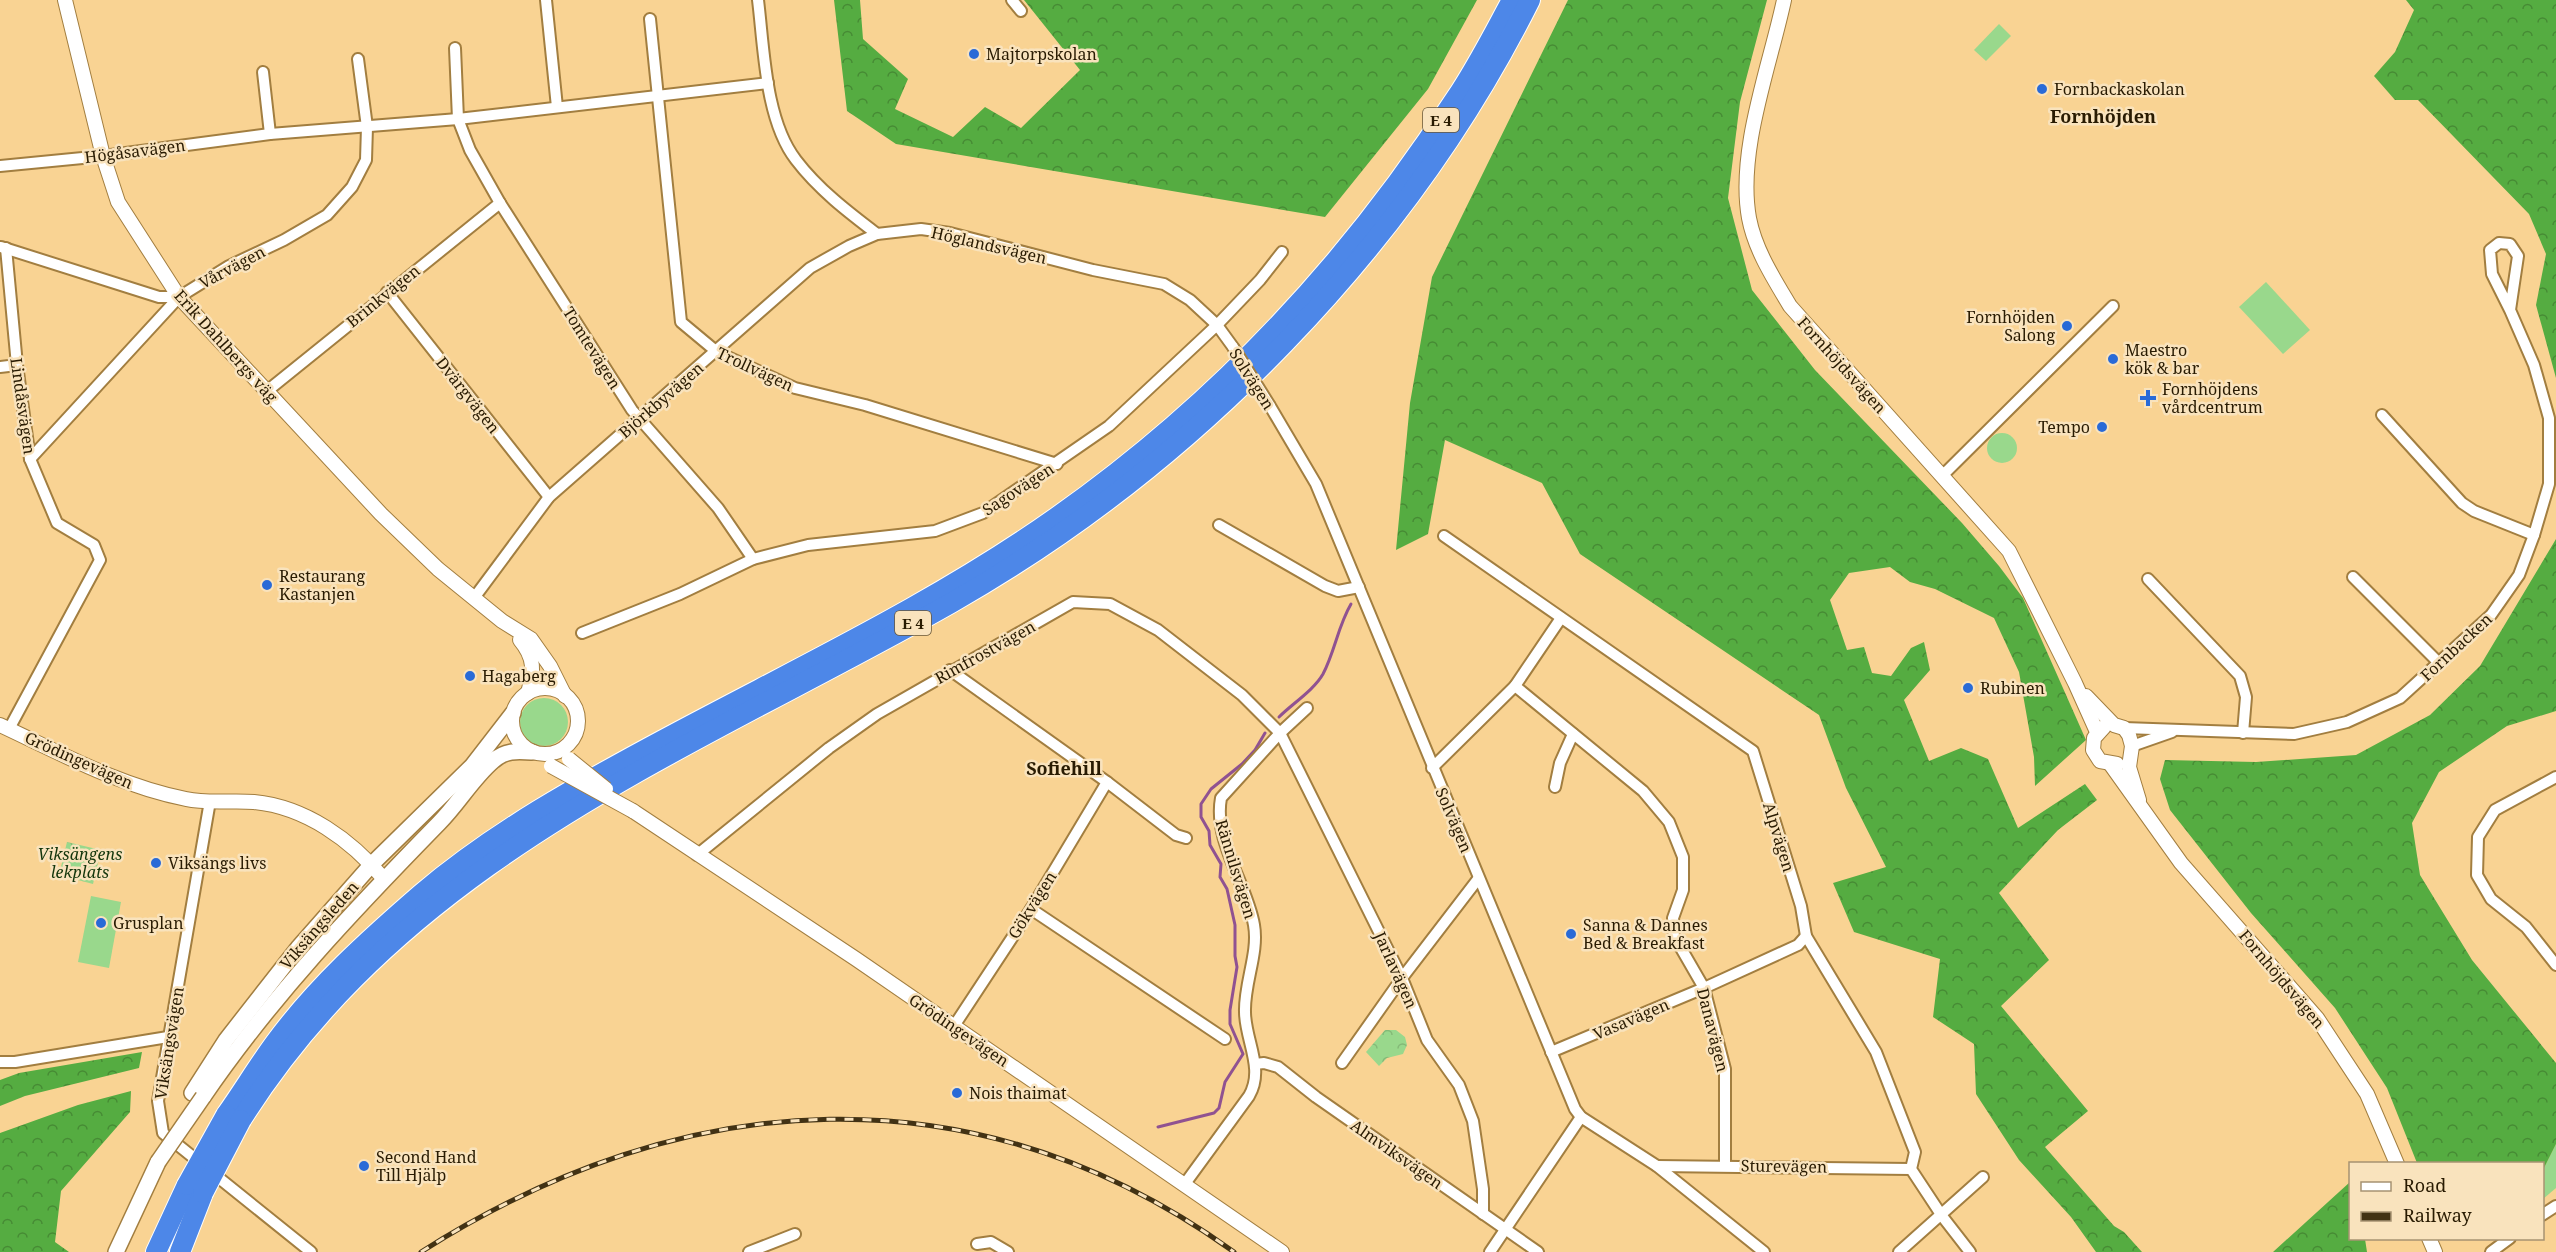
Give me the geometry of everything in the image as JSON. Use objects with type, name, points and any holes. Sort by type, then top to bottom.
[{"type":"highway","name":"E 4","points":[[156,1252],[195,1189],[277,1040],[332,976],[424,892],[502,834],[594,777],[943,590],[1054,519],[1180,421],[1265,340],[1360,234],[1399,183],[1459,95],[1512,0]]},
{"type":"highway","name":"E 4","points":[[234,1118],[344,986],[432,906],[510,849],[607,788],[954,601],[1065,530],[1178,444],[1278,350],[1339,283],[1395,213],[1469,108],[1530,0]]},
{"type":"highway","name":"E 4","points":[[180,1252],[195,1189]]},
{"type":"main road","name":"Viksängsleden","points":[[116,1252],[158,1162],[226,1040],[262,992],[372,864],[472,766],[513,713]]},
{"type":"main road","name":"Viksängsleden","points":[[197,1095],[321,945],[442,820],[493,761],[515,750],[534,753]]},
{"type":"street","name":"Erik Dahlbergs väg","points":[[65,0],[103,156],[118,202],[179,297],[381,514],[438,569],[502,621],[531,639],[550,666],[565,696]]},
{"type":"street","points":[[546,0],[557,107]]},
{"type":"street","points":[[758,0],[768,83],[775,114],[794,159],[831,198],[877,234]]},
{"type":"street","points":[[1012,0],[1021,11]]},
{"type":"street","name":"Fornhöjdsvägen","points":[[1784,0],[1754,129],[1748,172],[1749,218],[1765,263],[1790,306],[2009,551],[2097,732],[2092,744],[2095,756],[2110,765],[2181,863],[2318,1018],[2367,1094],[2396,1162]]},
{"type":"street","points":[[650,19],[658,95]]},
{"type":"street","points":[[455,48],[458,119]]},
{"type":"street","points":[[358,59],[367,127]]},
{"type":"street","points":[[263,72],[270,134]]},
{"type":"street","name":"Högåsavägen","points":[[0,166],[103,156],[270,134],[458,119],[768,83]]},
{"type":"street","name":"Trollvägen","points":[[658,95],[681,322],[717,352],[795,388],[865,405],[1057,464]]},
{"type":"street","name":"Tomtevägen","points":[[458,119],[470,150],[500,203],[639,419],[718,507],[753,559]]},
{"type":"street","name":"Vårvägen","points":[[30,459],[179,297],[229,266],[284,240],[327,215],[352,187],[366,160],[367,127]]},
{"type":"street","name":"Brinkvägen","points":[[267,391],[500,203]]},
{"type":"street","name":"Höglandsvägen","points":[[877,234],[921,229],[950,233],[1093,270],[1164,284],[1190,300],[1217,325]]},
{"type":"street","name":"Björkbyvägen","points":[[474,598],[549,497],[717,352],[810,268],[849,246],[877,234]]},
{"type":"street","name":"Fornbacken","points":[[2119,727],[2294,734],[2347,722],[2400,698],[2492,615],[2518,575],[2534,535],[2549,484],[2549,418],[2534,364],[2492,274],[2490,250],[2499,243],[2510,244],[2518,256],[2510,310]]},
{"type":"street","points":[[3,247],[159,297],[179,297]]},
{"type":"street","name":"Lindåsvägen","points":[[3,247],[16,365],[30,459],[57,523],[94,545],[100,560],[4,727]]},
{"type":"street","name":"Sagovägen","points":[[582,633],[680,594],[753,559],[808,545],[935,531],[983,513],[1109,426],[1217,325],[1260,280],[1282,252]]},
{"type":"street","name":"Dvärgvägen","points":[[387,292],[549,497]]},
{"type":"street","points":[[1943,475],[2113,306]]},
{"type":"street","name":"Solvägen","points":[[1217,325],[1270,406],[1316,484],[1575,1109],[1581,1117],[1657,1166],[1764,1252]]},
{"type":"street","points":[[0,367],[16,365]]},
{"type":"street","points":[[2382,415],[2462,503],[2474,512],[2534,535]]},
{"type":"street","points":[[1219,525],[1324,586],[1338,591],[1359,587]]},
{"type":"street","name":"Alpvägen","points":[[1444,536],[1754,751],[1801,906],[1806,936],[1876,1052],[1916,1152],[1911,1169]]},
{"type":"street","points":[[2353,577],[2439,663]]},
{"type":"street","points":[[2148,579],[2240,676],[2246,697],[2243,733]]},
{"type":"street","name":"Rimfrostvägen","points":[[697,855],[829,748],[877,714],[950,670],[1073,602],[1110,604],[1158,630],[1242,695],[1280,733]]},
{"type":"street","points":[[1432,768],[1515,686],[1561,618]]},
{"type":"street","name":"Erik Dahlbergs väg","points":[[502,621],[530,653],[532,677],[528,693]]},
{"type":"street","points":[[950,670],[1107,782],[1176,835],[1186,838]]},
{"type":"street","name":"Fornhöjdsvägen","points":[[2075,683],[2130,735],[2142,811]]},
{"type":"street","name":"Danavägen","points":[[1515,686],[1643,791],[1669,822],[1683,857],[1683,890],[1673,918],[1674,936],[1704,988],[1725,1069],[1725,1165]]},
{"type":"street","points":[[513,713],[519,701],[528,693],[542,689],[553,690],[565,696]]},
{"type":"street","name":"Grödingevägen","points":[[565,696],[573,704],[578,718],[577,730],[569,744],[569,759],[633,811],[954,1026],[1282,1252]]},
{"type":"street","name":"Rännilsvägen","points":[[1185,1185],[1249,1096],[1255,1082],[1255,1064],[1245,1012],[1254,926],[1218,812],[1221,798],[1280,733],[1307,708]]},
{"type":"street","name":"Grödingevägen","points":[[513,713],[512,724],[517,739],[534,753],[551,766],[633,811]]},
{"type":"street","name":"Grödingevägen","points":[[4,727],[120,781],[187,800],[255,802],[288,808],[315,820],[372,864],[384,879]]},
{"type":"street","points":[[2097,732],[2119,727]]},
{"type":"street","name":"Fornbacken","points":[[2131,751],[2181,729]]},
{"type":"street","name":"Jarlavägen","points":[[1280,733],[1402,978],[1426,1040],[1459,1085],[1473,1121],[1483,1189],[1483,1214]]},
{"type":"street","points":[[1555,787],[1560,764],[1573,734]]},
{"type":"street","points":[[534,753],[559,751],[569,744]]},
{"type":"street","points":[[2110,765],[2119,764],[2131,751]]},
{"type":"street","points":[[2556,777],[2495,810],[2478,837],[2477,875],[2491,899],[2526,927],[2556,965]]},
{"type":"street","name":"Gökvägen","points":[[954,1026],[1031,909],[1107,782]]},
{"type":"street","name":"Viksängsvägen","points":[[210,801],[158,1101],[163,1133],[311,1252]]},
{"type":"street","points":[[1342,1063],[1402,978],[1478,879]]},
{"type":"street","points":[[1031,909],[1225,1039]]},
{"type":"street","name":"Vasavägen","points":[[1551,1052],[1704,988],[1798,945],[1806,936]]},
{"type":"street","points":[[0,1062],[15,1062],[168,1037]]},
{"type":"street","name":"Almviksvägen","points":[[1255,1064],[1264,1063],[1278,1067],[1538,1252]]},
{"type":"street","points":[[1490,1252],[1581,1117]]},
{"type":"street","name":"Sturevägen","points":[[1657,1166],[1725,1165],[1911,1169]]},
{"type":"street","points":[[1911,1169],[1942,1216],[1970,1252]]},
{"type":"street","points":[[1899,1252],[1983,1177]]},
{"type":"street","points":[[749,1252],[795,1234]]},
{"type":"street","points":[[2491,1252],[2509,1240]]},
{"type":"street","points":[[977,1244],[991,1242],[1008,1252]]},
{"type":"green space","points":[[834,0],[860,0],[863,39],[908,79],[895,109],[953,137],[985,107],[1021,128],[1080,70],[1024,0],[1477,0],[1428,89],[1325,217],[896,144],[847,111]]},
{"type":"green space","points":[[1568,0],[1767,0],[1740,102],[1728,198],[1752,290],[1815,370],[1962,523],[2023,598],[2086,740],[2035,786],[2034,757],[2019,672],[1994,618],[1935,589],[1910,582],[1890,567],[1849,573],[1830,600],[1847,650],[1864,647],[1872,673],[1891,676],[1911,648],[1924,642],[1930,670],[1904,700],[1929,761],[1961,748],[1988,759],[2018,828],[2085,784],[2097,800],[2058,830],[1999,893],[2049,960],[2001,1006],[2088,1111],[2045,1147],[2114,1226],[2124,1232],[2142,1252],[2096,1252],[2071,1217],[2019,1160],[1976,1094],[1974,1044],[1933,1017],[1940,959],[1854,932],[1833,883],[1886,867],[1846,788],[1819,715],[1580,554],[1542,483],[1445,440],[1428,534],[1396,550],[1410,403],[1432,277]]},
{"type":"green space","points":[[2406,0],[2556,0],[2556,378],[2536,305],[2546,254],[2529,214],[2418,100],[2395,100],[2374,76],[2395,52],[2414,10]]},
{"type":"green space","points":[[1999,24],[2011,36],[1986,61],[1974,50]]},
{"type":"green space","points":[[2266,282],[2310,330],[2283,354],[2239,307]]},
{"type":"green space","points":[[2002,433],[2013,437],[2017,448],[2013,459],[2002,463],[1991,459],[1987,448],[1991,437]]},
{"type":"green space","points":[[2556,539],[2556,711],[2507,726],[2439,772],[2412,823],[2420,875],[2472,960],[2556,1063],[2556,1144],[2544,1168],[2544,1162],[2417,1162],[2387,1088],[2335,1008],[2251,913],[2170,810],[2160,779],[2165,760],[2256,762],[2356,755],[2430,715],[2480,666]]},
{"type":"green space","points":[[544,698],[561,705],[568,722],[561,739],[544,746],[527,739],[520,722],[527,705]]},
{"type":"green space","name":"Viksängens lekplats","points":[[67,842],[101,850],[93,884],[59,875]]},
{"type":"green space","name":"Grusplan","points":[[91,896],[121,902],[109,968],[78,962]]},
{"type":"green space","points":[[1385,1030],[1396,1030],[1405,1037],[1407,1045],[1403,1054],[1387,1058],[1379,1066],[1366,1052]]},
{"type":"green space","points":[[142,1052],[139,1068],[25,1096],[0,1106],[0,1080],[19,1073]]},
{"type":"green space","points":[[131,1091],[130,1112],[61,1191],[55,1242],[69,1252],[0,1252],[0,1133],[78,1105]]},
{"type":"green space","points":[[2556,1144],[2556,1188],[2544,1198],[2544,1168]]},
{"type":"green space","points":[[2349,1183],[2349,1240],[2365,1240],[2367,1252],[2273,1252]]},
{"type":"waterway","points":[[1279,717],[1309,691],[1323,674],[1351,604]]},
{"type":"waterway","points":[[1158,1127],[1214,1113],[1219,1108],[1225,1082],[1243,1054],[1230,1024],[1237,967],[1235,925],[1227,889],[1220,877],[1221,864],[1210,845],[1209,831],[1201,817],[1201,804],[1211,789],[1242,764],[1255,750],[1265,733]]},
{"type":"railway","points":[[421,1252],[521,1196],[623,1155],[726,1129],[829,1119],[933,1126],[1035,1150],[1136,1192],[1234,1252]]},
{"type":"place","name":"Majtorpskolan","points":[[974,54]]},
{"type":"place","name":"Fornbackaskolan","points":[[2042,89]]},
{"type":"place","name":"Fornhöjden Salong","points":[[2067,326]]},
{"type":"place","name":"Maestro kök & bar","points":[[2113,359]]},
{"type":"place","name":"Fornhöjdens vårdcentrum","points":[[2148,398]]},
{"type":"place","name":"Tempo","points":[[2102,427]]},
{"type":"place","name":"Restaurang Kastanjen","points":[[267,585]]},
{"type":"place","name":"Hagaberg","points":[[470,676]]},
{"type":"place","name":"Rubinen","points":[[1968,688]]},
{"type":"place","name":"Viksängs livs","points":[[156,863]]},
{"type":"place","name":"Grusplan","points":[[101,923]]},
{"type":"place","name":"Sanna & Dannes Bed & Breakfast","points":[[1571,934]]},
{"type":"place","name":"Nois thaimat","points":[[957,1093]]},
{"type":"place","name":"Second Hand Till Hjälp","points":[[364,1166]]},
{"type":"district","name":"Fornhöjden","points":[[2103,116]]},
{"type":"district","name":"Sofiehill","points":[[1064,768]]}]
